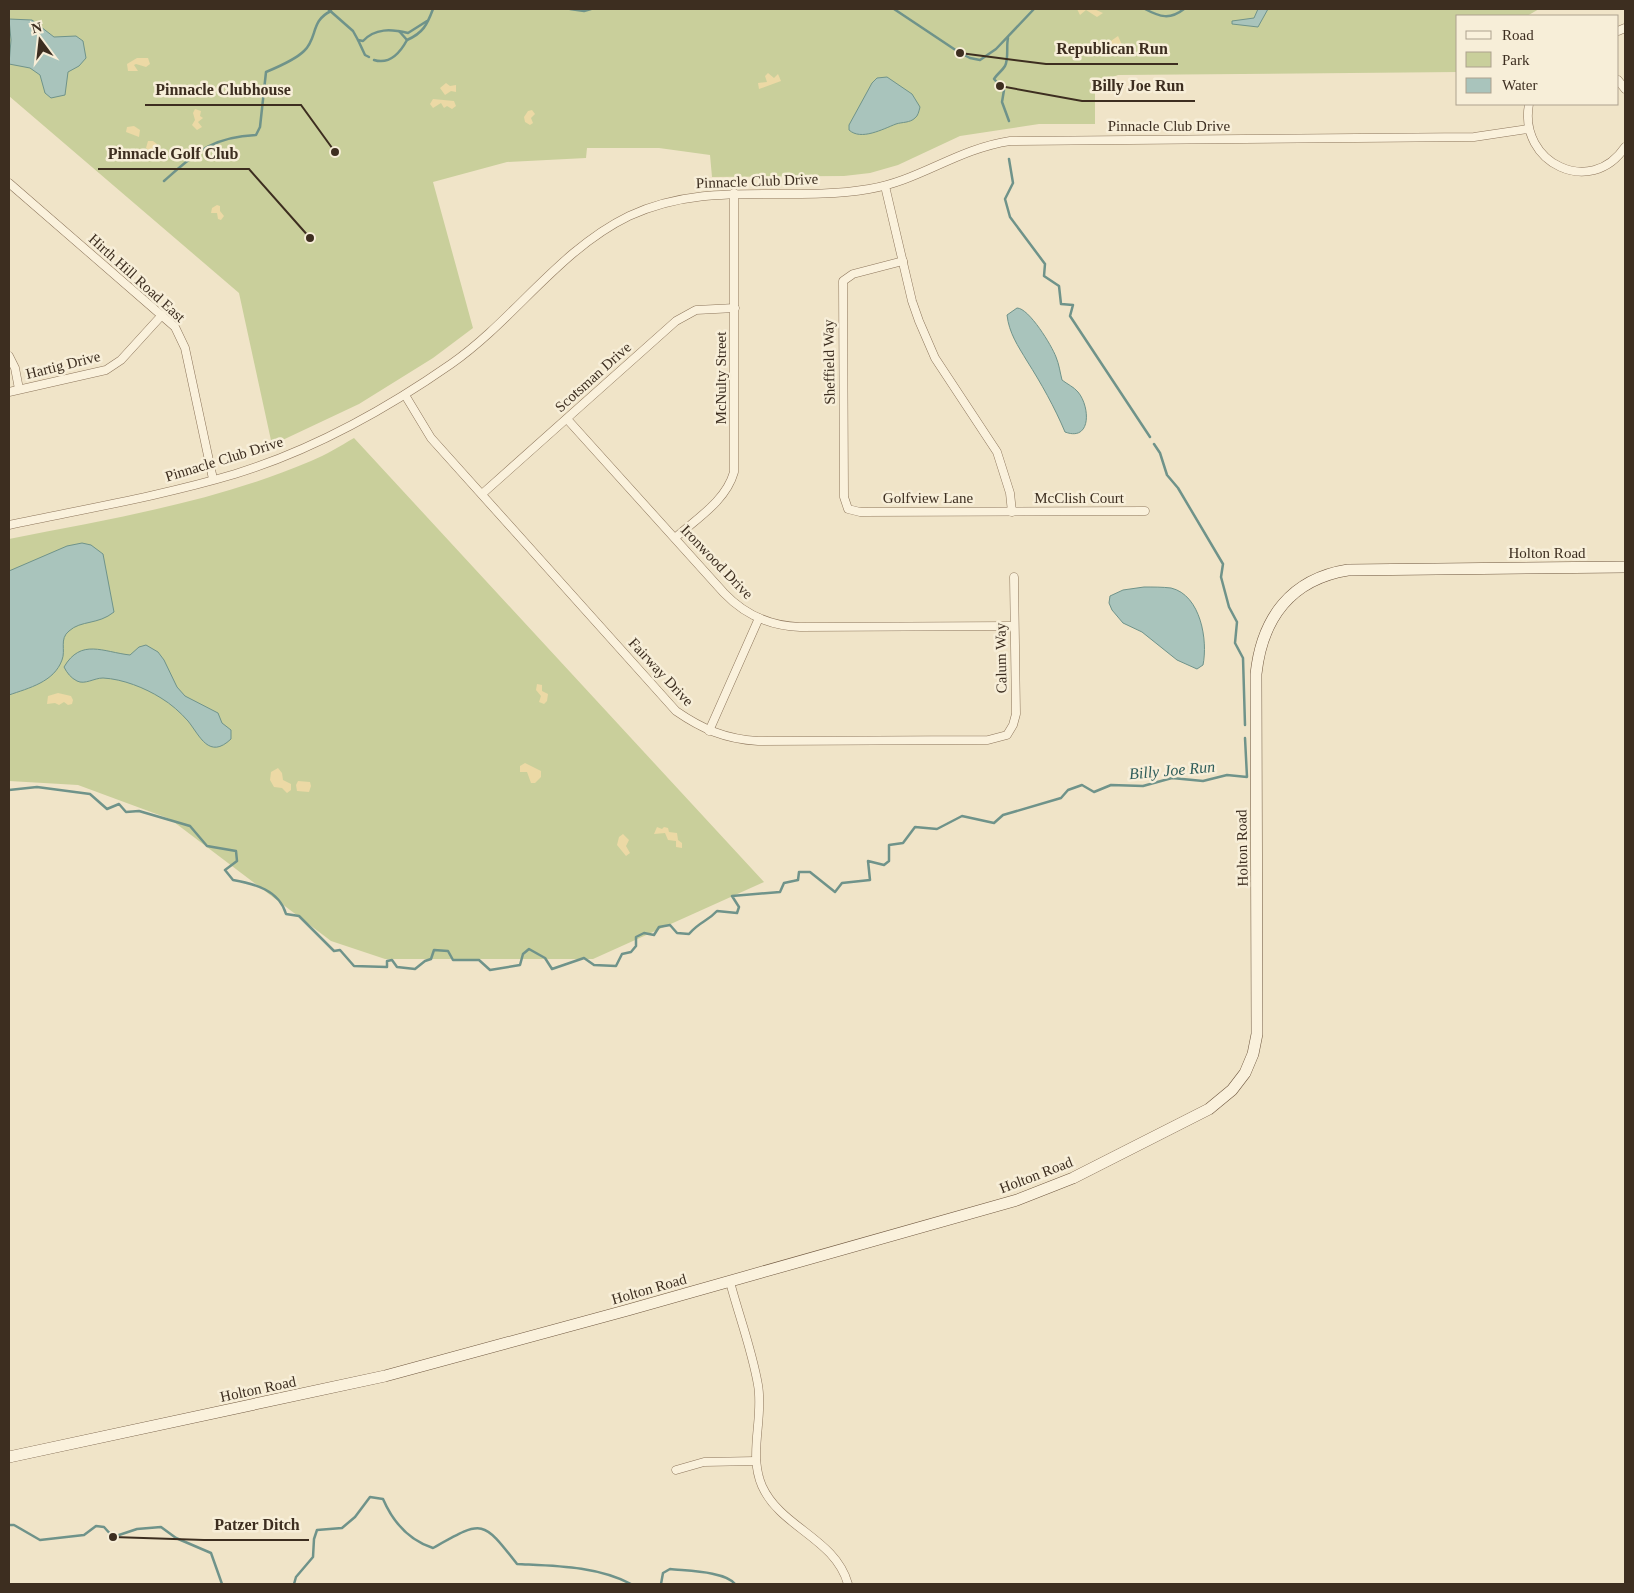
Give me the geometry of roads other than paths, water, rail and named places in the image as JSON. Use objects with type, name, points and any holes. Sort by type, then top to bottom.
[{"type":"street","points":[[1529,105],[1528,129],[1534,143],[1544,157],[1567,170],[1583,171],[1599,168],[1617,158],[1625,147]]},
{"type":"street","name":"Pinnacle Club Drive","points":[[9,525],[213,480],[302,449],[350,427],[406,395],[454,362],[503,322],[573,252],[606,228],[629,216],[673,200],[734,192],[839,192],[885,186],[915,175],[963,152],[1010,141],[1474,137],[1528,129]]},
{"type":"street","name":"Hirth Hill Road East","points":[[9,183],[175,327],[185,348],[213,480]]},
{"type":"street","points":[[885,186],[912,301],[927,341],[954,388],[998,452],[1010,493],[1012,512]]},
{"type":"street","name":"McNulty Street","points":[[675,538],[719,499],[727,490],[733,477],[736,457],[734,192]]},
{"type":"street","name":"Sheffield Way","points":[[846,506],[844,497],[843,281],[853,274],[903,260]]},
{"type":"street","name":"Scotsman Drive","points":[[482,494],[684,315],[701,309],[735,308]]},
{"type":"street","name":"Hartig Drive","points":[[9,392],[106,370],[120,360],[162,315]]},
{"type":"street","points":[[9,356],[15,368],[19,389]]},
{"type":"street","name":"Fairway Drive","points":[[406,395],[431,438],[676,711],[709,731],[735,739],[758,741],[988,740],[1007,735]]},
{"type":"street","name":"Ironwood Drive","points":[[566,419],[730,600],[759,618],[777,624],[800,627],[1014,626]]},
{"type":"street","name":"Golfview Lane","points":[[846,506],[853,512],[1012,512]]},
{"type":"street","name":"McClish Court","points":[[1012,512],[1145,511]]},
{"type":"street","name":"Holton Road","points":[[9,1457],[385,1376],[730,1282],[1035,1194],[1195,1118],[1216,1105],[1232,1090],[1244,1073],[1253,1054],[1257,1034],[1257,662],[1271,619],[1296,591],[1327,574],[1354,569],[1625,567]]},
{"type":"street","name":"Calum Way","points":[[1007,735],[1013,725],[1016,714],[1014,577]]},
{"type":"street","points":[[709,731],[759,618]]},
{"type":"street","points":[[730,1282],[758,1384],[760,1420],[756,1461],[761,1483],[773,1505],[830,1552],[839,1563],[848,1584]]},
{"type":"street","points":[[676,1470],[704,1462],[756,1461]]},
{"type":"water","points":[[1258,9],[1268,9],[1258,27],[1232,24],[1232,21],[1254,18]]},
{"type":"water","points":[[9,19],[32,20],[54,37],[76,36],[83,41],[86,58],[79,66],[68,72],[65,95],[51,98],[45,93],[40,75],[30,68],[9,64],[11,40]]},
{"type":"water","points":[[887,77],[912,94],[920,107],[917,116],[911,121],[896,124],[872,133],[860,134],[849,130],[849,125],[872,83],[877,78]]},
{"type":"water","points":[[1017,308],[1028,314],[1040,328],[1056,357],[1062,380],[1076,390],[1082,398],[1085,406],[1086,421],[1080,432],[1074,434],[1065,432],[1048,396],[1014,339],[1007,315]]},
{"type":"water","points":[[82,543],[91,545],[103,554],[114,612],[102,619],[79,625],[69,631],[63,641],[62,660],[53,674],[40,683],[9,695],[9,571],[67,546]]},
{"type":"water","points":[[1144,587],[1171,588],[1181,592],[1196,609],[1203,632],[1203,665],[1197,669],[1177,660],[1142,632],[1123,623],[1112,610],[1109,603],[1110,596],[1123,590]]},
{"type":"water","points":[[146,645],[158,652],[177,687],[185,696],[218,713],[222,723],[231,730],[231,739],[217,747],[206,744],[179,711],[155,694],[118,680],[100,678],[80,682],[71,677],[64,667],[78,652],[85,650],[102,650],[130,655],[139,647]]},
{"type":"waterway","points":[[328,9],[353,31],[358,40],[363,41],[378,32],[395,31],[408,33],[427,21]]},
{"type":"waterway","points":[[399,31],[407,40],[417,34],[426,24],[433,9]]},
{"type":"waterway","points":[[570,9],[584,11],[591,9]]},
{"type":"waterway","points":[[894,9],[960,53],[980,60],[996,49],[1034,9]]},
{"type":"waterway","points":[[1145,9],[1165,16],[1174,15],[1184,9]]},
{"type":"waterway","points":[[164,181],[205,148],[227,139],[256,135],[260,127],[266,72],[281,66],[304,51],[311,41],[320,20],[331,11]]},
{"type":"waterway","name":"Billy Joe Run","points":[[1008,38],[1006,63],[994,79],[1004,90],[1002,102],[1009,121]]},
{"type":"waterway","points":[[358,40],[365,55],[369,57]]},
{"type":"waterway","points":[[374,60],[385,61],[394,57],[407,40]]},
{"type":"waterway","name":"Billy Joe Run","points":[[1009,159],[1013,183],[1005,199],[1010,217],[1045,264],[1044,276],[1059,286],[1061,304],[1073,305],[1070,316],[1150,437]]},
{"type":"waterway","name":"Billy Joe Run","points":[[1154,444],[1160,453],[1167,475],[1178,488],[1223,564],[1221,577],[1229,607],[1237,622],[1235,643],[1243,658],[1245,725]]},
{"type":"waterway","name":"Billy Joe Run","points":[[9,790],[37,787],[90,794],[107,809],[119,804],[126,812],[139,811],[190,826],[207,846],[236,851],[237,861],[225,870],[233,880],[258,886],[272,894],[283,906],[286,914],[299,916],[334,951],[340,950],[354,966],[387,967],[387,961],[392,960],[397,967],[415,969],[431,959],[434,950],[448,951],[453,960],[479,960],[490,970],[520,965],[523,954],[529,949],[545,958],[552,969],[584,958],[594,965],[616,966],[622,954],[631,952],[636,946],[636,937],[644,933],[654,935],[659,927],[670,925],[677,933],[689,934],[717,911],[737,913],[739,907],[732,896],[780,892],[784,883],[798,880],[799,872],[810,872],[835,892],[842,883],[870,880],[868,861],[884,865],[889,861],[889,845],[903,843],[915,827],[937,829],[962,816],[994,823],[1003,815],[1061,798],[1068,790],[1082,785],[1094,792],[1111,785],[1143,786],[1172,778],[1203,781],[1227,775],[1247,777],[1245,738]]},
{"type":"waterway","points":[[294,1584],[296,1577],[313,1557],[314,1539],[317,1530],[342,1528],[355,1517],[370,1497],[383,1499],[402,1529],[424,1545],[433,1548],[462,1532],[481,1529],[496,1539],[517,1564],[561,1566],[590,1570],[631,1584]]},
{"type":"waterway","points":[[9,1525],[14,1525],[40,1540],[84,1535],[96,1526],[104,1527],[113,1537],[137,1529],[161,1527],[176,1538],[211,1553],[222,1584]]},
{"type":"waterway","points":[[661,1584],[663,1573],[670,1569],[723,1576],[735,1584]]},
{"type":"place","name":"Republican Run","points":[[960,53]]},
{"type":"place","name":"Billy Joe Run","points":[[1000,86]]},
{"type":"place","name":"Pinnacle Clubhouse","points":[[335,152]]},
{"type":"place","name":"Pinnacle Golf Club","points":[[310,238]]},
{"type":"place","name":"Patzer Ditch","points":[[113,1537]]}]
